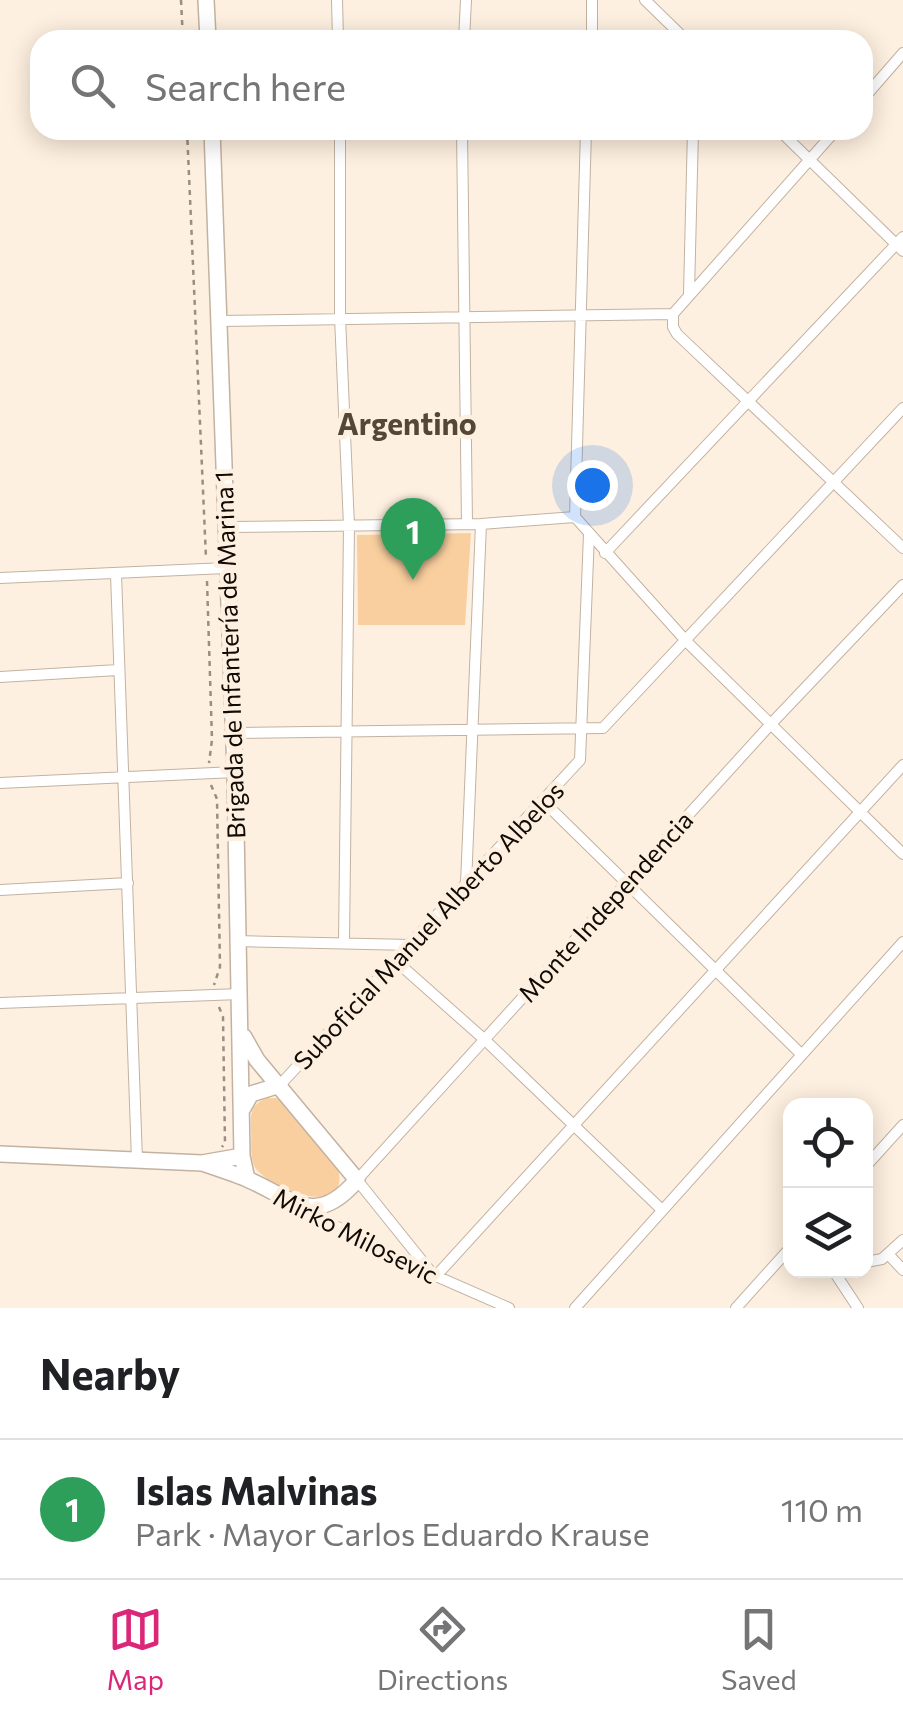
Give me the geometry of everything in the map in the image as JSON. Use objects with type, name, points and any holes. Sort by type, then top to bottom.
[{"type":"street","points":[[206,0],[208,30]]},
{"type":"street","points":[[337,0],[338,30]]},
{"type":"street","points":[[464,30],[466,0]]},
{"type":"street","points":[[592,0],[592,30]]},
{"type":"street","points":[[645,0],[676,30]]},
{"type":"street","points":[[873,88],[903,54]]},
{"type":"street","name":"Brigada de Infantería de Marina 1","points":[[212,140],[235,772],[242,1156],[247,1179]]},
{"type":"street","points":[[340,140],[340,317],[349,526],[344,942]]},
{"type":"street","points":[[462,140],[466,524]]},
{"type":"street","points":[[586,140],[574,518],[687,642],[903,854]]},
{"type":"street","points":[[689,294],[693,140]]},
{"type":"street","points":[[605,553],[901,244],[789,140]]},
{"type":"street","points":[[827,140],[689,294],[673,314],[673,327],[903,548]]},
{"type":"street","points":[[219,321],[673,314]]},
{"type":"street","points":[[233,733],[582,730],[608,724],[903,408]]},
{"type":"street","points":[[224,527],[481,524],[574,518]]},
{"type":"street","points":[[466,884],[481,524]]},
{"type":"street","name":"Suboficial Manuel Alberto Albelos","points":[[241,1114],[252,1094],[280,1085],[580,760],[589,534]]},
{"type":"street","points":[[0,578],[226,568]]},
{"type":"street","points":[[116,574],[137,1160]]},
{"type":"street","name":"Monte Independencia","points":[[299,1206],[330,1204],[340,1198],[903,584]]},
{"type":"street","points":[[0,677],[118,670]]},
{"type":"street","points":[[240,1024],[248,1050],[435,1276],[903,764]]},
{"type":"street","points":[[0,784],[235,772]]},
{"type":"street","points":[[544,802],[801,1054]]},
{"type":"street","points":[[0,890],[128,883]]},
{"type":"street","points":[[238,941],[411,944]]},
{"type":"street","points":[[574,1308],[903,942]]},
{"type":"street","points":[[397,962],[662,1209]]},
{"type":"street","points":[[0,1003],[240,994]]},
{"type":"street","points":[[873,1158],[903,1125]]},
{"type":"street","name":"Mirko Milosevic","points":[[0,1154],[202,1163],[242,1156]]},
{"type":"street","name":"Mirko Milosevic","points":[[202,1163],[247,1179],[435,1276],[509,1308]]},
{"type":"street","points":[[873,1262],[903,1240]]},
{"type":"street","points":[[888,1254],[903,1270]]},
{"type":"street","points":[[736,1308],[783,1256]]},
{"type":"street","points":[[838,1278],[858,1308]]},
{"type":"path","points":[[181,0],[182,30]]},
{"type":"path","points":[[187,140],[212,740],[208,773],[216,799],[220,967],[214,995],[224,1017],[226,1143],[220,1150]]},
{"type":"shaded area","points":[[471,533],[465,625],[358,625],[357,535]]},
{"type":"shaded area","points":[[267,1098],[285,1103],[338,1168],[339,1184],[333,1193],[308,1196],[277,1185],[256,1169],[251,1114]]},
{"type":"place","name":"Islas Malvinas","points":[[413,580]]},
{"type":"district","name":"Argentino","points":[[407,422]]}]
